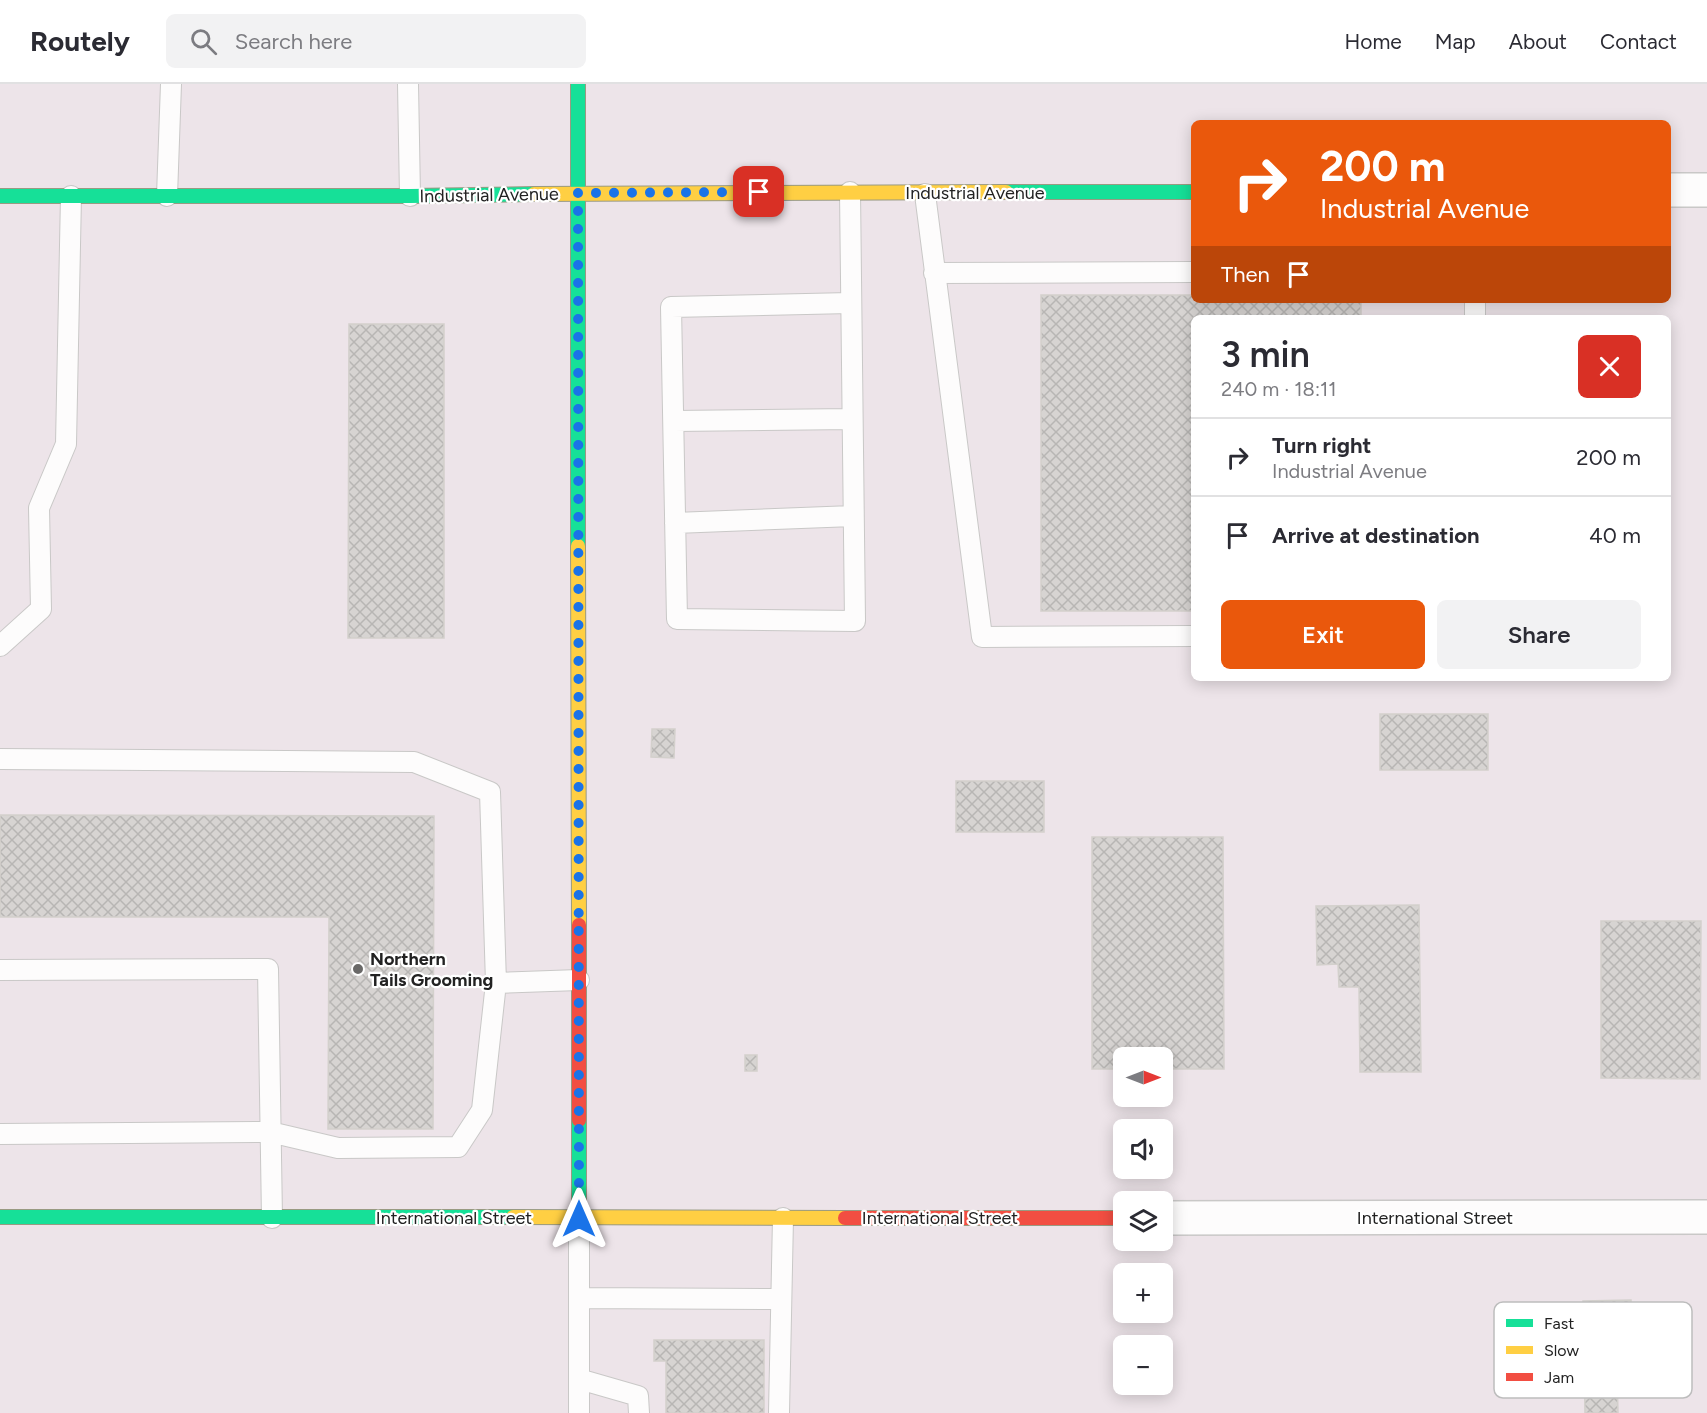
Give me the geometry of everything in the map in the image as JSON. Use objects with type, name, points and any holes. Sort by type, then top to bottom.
[{"type":"street","points":[[578,84],[579,1219]]},
{"type":"street","points":[[1671,190],[1707,190]]},
{"type":"street","name":"Industrial Avenue","points":[[0,196],[1191,192]]},
{"type":"street","name":"International Street","points":[[0,1217],[1113,1218]]},
{"type":"street","name":"International Street","points":[[1173,1218],[1707,1217]]},
{"type":"lane","points":[[167,196],[171,84]]},
{"type":"lane","points":[[408,84],[410,196]]},
{"type":"lane","points":[[850,192],[855,621],[676,619],[671,307],[850,303]]},
{"type":"lane","points":[[925,194],[982,637],[1191,636]]},
{"type":"lane","points":[[0,646],[41,609],[39,508],[66,444],[71,196]]},
{"type":"lane","points":[[934,273],[1191,272]]},
{"type":"lane","points":[[674,421],[852,419]]},
{"type":"lane","points":[[675,523],[853,516]]},
{"type":"lane","points":[[0,759],[414,762],[490,792],[496,983],[482,1110],[459,1147],[338,1148],[270,1132],[0,1134]]},
{"type":"lane","points":[[0,970],[268,969],[272,1218]]},
{"type":"lane","points":[[496,983],[579,980]]},
{"type":"lane","points":[[779,1413],[783,1218]]},
{"type":"lane","points":[[579,1219],[579,1413]]},
{"type":"lane","points":[[579,1298],[781,1299]]},
{"type":"lane","points":[[579,1378],[638,1396],[639,1413]]},
{"type":"shaded area","points":[[0,84],[1707,84],[1707,1413],[0,1413]]},
{"type":"building","points":[[1041,295],[1191,295],[1191,303],[1361,303],[1361,315],[1191,315],[1191,611],[1041,611]]},
{"type":"building","points":[[349,324],[444,324],[444,638],[348,638]]},
{"type":"building","points":[[1380,714],[1488,714],[1488,770],[1380,770]]},
{"type":"building","points":[[652,729],[675,729],[674,758],[651,757]]},
{"type":"building","points":[[956,781],[1044,781],[1044,832],[956,832]]},
{"type":"building","points":[[0,815],[434,816],[433,1129],[328,1129],[329,917],[0,917]]},
{"type":"building","points":[[1092,837],[1223,837],[1224,1069],[1173,1069],[1173,1047],[1113,1047],[1113,1069],[1092,1069]]},
{"type":"building","points":[[1419,905],[1421,1072],[1360,1072],[1359,987],[1339,987],[1338,964],[1317,965],[1316,906]]},
{"type":"building","points":[[1601,921],[1701,921],[1700,1079],[1601,1078]]},
{"type":"building","points":[[745,1055],[757,1055],[757,1071],[745,1071]]},
{"type":"building","points":[[1631,1300],[1631,1302],[1583,1302]]},
{"type":"building","points":[[654,1340],[764,1340],[764,1413],[666,1413],[666,1361],[654,1361]]},
{"type":"building","points":[[1585,1398],[1618,1398],[1618,1413],[1585,1413]]},
{"type":"traffic: fast","points":[[578,84],[578,546]]},
{"type":"traffic: fast","points":[[1006,192],[1191,192]]},
{"type":"traffic: fast","points":[[0,196],[534,194]]},
{"type":"traffic: fast","points":[[579,1120],[579,1219]]},
{"type":"traffic: fast","points":[[0,1217],[513,1217]]},
{"type":"traffic: slow","points":[[534,194],[1006,192]]},
{"type":"traffic: slow","points":[[578,546],[579,925]]},
{"type":"traffic: slow","points":[[513,1217],[845,1218]]},
{"type":"traffic: jam","points":[[579,925],[579,1120]]},
{"type":"traffic: jam","points":[[845,1218],[1113,1218]]},
{"type":"place","name":"Northern Tails Grooming","points":[[358,969]]},
{"type":"route","points":[[579,1219],[578,193],[759,192]]}]
